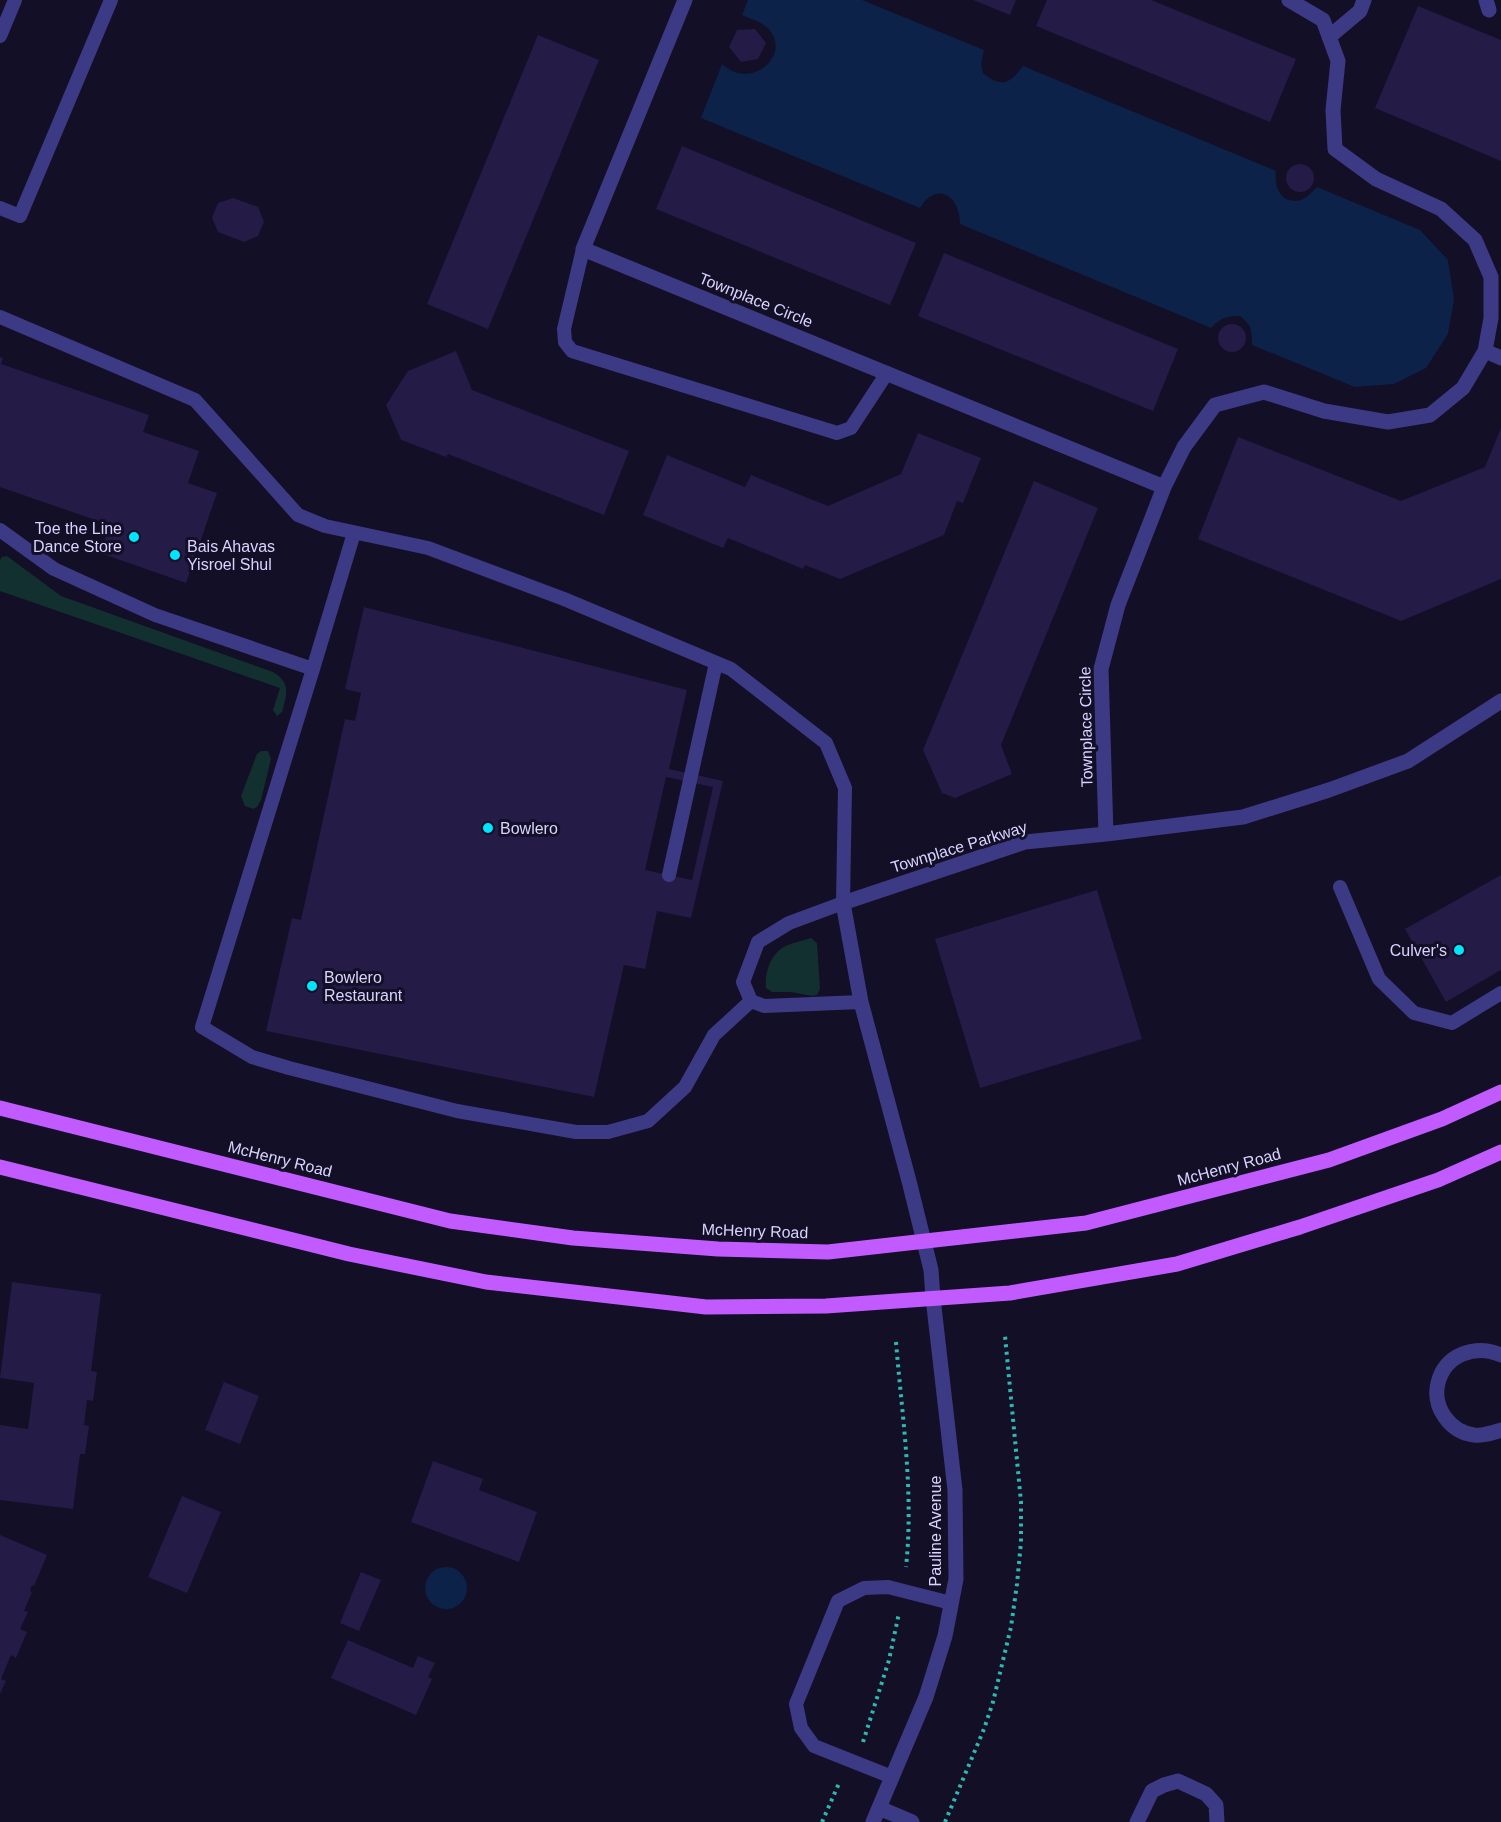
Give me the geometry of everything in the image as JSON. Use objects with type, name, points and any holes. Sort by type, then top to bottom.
[{"type":"main road","name":"McHenry Road","points":[[0,1108],[450,1221],[573,1238],[718,1249],[828,1252],[1086,1223],[1329,1160],[1442,1119],[1501,1092]]},
{"type":"main road","points":[[0,1167],[349,1254],[486,1282],[706,1308],[826,1306],[1010,1293],[1177,1264],[1300,1227],[1438,1180],[1501,1152]]},
{"type":"street","points":[[583,249],[685,0]]},
{"type":"street","name":"Townplace Circle","points":[[1106,834],[1101,669],[1118,605],[1164,487],[1184,447],[1215,405],[1264,392],[1324,411],[1388,422],[1430,415],[1463,388],[1485,351],[1491,318],[1491,277],[1475,240],[1441,209],[1376,179],[1335,149],[1333,110],[1338,61],[1323,20],[1289,0]]},
{"type":"street","points":[[1329,37],[1360,11],[1364,0]]},
{"type":"street","name":"Townplace Circle","points":[[583,249],[1164,487]]},
{"type":"street","points":[[1485,351],[1501,358]]},
{"type":"street","name":"Townplace Parkway","points":[[843,903],[1024,842],[1243,817],[1329,790],[1408,761],[1501,701]]},
{"type":"street","points":[[843,903],[861,1002],[924,1241],[931,1270],[933,1298]]},
{"type":"street","name":"Pauline Avenue","points":[[876,1815],[926,1697],[945,1636],[956,1579],[955,1490],[933,1298]]},
{"type":"street","points":[[1501,1355],[1492,1351],[1478,1350],[1464,1352],[1452,1360],[1443,1371],[1438,1384],[1437,1398],[1441,1411],[1449,1423],[1460,1431],[1474,1435],[1488,1435],[1501,1430]]},
{"type":"street","points":[[1137,1822],[1152,1791],[1178,1781],[1206,1794],[1211,1799],[1216,1805],[1217,1822]]},
{"type":"street","points":[[876,1815],[912,1822]]},
{"type":"lane","points":[[0,36],[15,0]]},
{"type":"lane","points":[[0,208],[20,216],[111,0]]},
{"type":"lane","points":[[583,249],[564,329],[565,342],[572,351],[837,433],[851,428],[887,373]]},
{"type":"lane","points":[[0,317],[195,400],[298,515],[325,526],[428,548],[564,599],[731,669],[826,743],[845,788],[843,903],[789,923],[758,942],[743,982],[751,1001],[764,1006],[861,1002]]},
{"type":"lane","points":[[0,530],[54,568],[155,615],[314,669]]},
{"type":"lane","points":[[354,532],[314,669],[202,1027],[252,1057],[334,1080],[457,1111],[576,1132],[608,1132],[648,1121],[685,1087],[714,1035],[751,1001]]},
{"type":"lane","points":[[669,875],[716,663]]},
{"type":"lane","points":[[1340,887],[1379,979],[1414,1013],[1452,1023],[1501,993]]},
{"type":"lane","points":[[892,1777],[814,1746],[801,1728],[796,1704],[838,1601],[864,1588],[888,1587],[951,1603]]},
{"type":"path","points":[[945,1822],[993,1702],[1011,1626],[1017,1584],[1021,1542],[1021,1502],[1005,1336]]},
{"type":"path","points":[[822,1822],[849,1760],[865,1740],[889,1660],[903,1591],[910,1533],[896,1342]]},
{"type":"green space","points":[[7,556],[61,596],[273,672],[283,680],[286,689],[282,712],[277,716],[273,710],[280,688],[0,591],[0,560]]},
{"type":"green space","points":[[261,751],[268,751],[271,759],[261,800],[253,809],[245,806],[241,796],[257,754]]},
{"type":"green space","points":[[811,938],[817,943],[820,989],[817,995],[772,992],[766,988],[769,966],[778,951]]},
{"type":"water","points":[[748,0],[862,0],[984,50],[981,64],[983,73],[995,81],[1009,80],[1023,66],[1276,171],[1277,187],[1286,199],[1300,200],[1317,187],[1420,230],[1448,260],[1454,299],[1448,334],[1426,368],[1394,384],[1355,387],[1252,345],[1250,329],[1240,316],[1224,318],[1211,328],[960,224],[956,205],[946,195],[933,195],[920,208],[701,118],[722,64],[735,72],[753,73],[768,64],[773,57],[775,41],[771,32],[762,24],[742,15]]},
{"type":"water","points":[[446,1567],[454,1568],[461,1573],[466,1580],[466,1596],[461,1603],[454,1608],[446,1609],[438,1608],[431,1603],[426,1596],[425,1588],[426,1580],[431,1573],[438,1568]]},
{"type":"building","points":[[973,0],[1016,0],[1010,15]]},
{"type":"building","points":[[1047,0],[1151,0],[1296,59],[1270,122],[1036,26]]},
{"type":"building","points":[[1418,6],[1501,40],[1501,161],[1375,108]]},
{"type":"building","points":[[755,29],[766,43],[758,59],[741,62],[729,47],[737,30]]},
{"type":"building","points":[[538,35],[599,60],[488,329],[427,304]]},
{"type":"building","points":[[682,146],[916,243],[890,305],[656,209]]},
{"type":"building","points":[[1300,164],[1310,168],[1314,178],[1310,188],[1300,192],[1290,188],[1286,178],[1290,168]]},
{"type":"building","points":[[233,198],[258,207],[264,222],[258,236],[244,242],[218,232],[212,218],[218,203]]},
{"type":"building","points":[[944,253],[1178,349],[1153,411],[918,316]]},
{"type":"building","points":[[1232,324],[1242,328],[1246,338],[1242,348],[1232,352],[1222,348],[1218,338],[1222,328]]},
{"type":"building","points":[[456,351],[472,390],[629,451],[604,515],[448,454],[446,457],[401,440],[386,405],[408,371]]},
{"type":"building","points":[[0,357],[3,358],[1,364],[149,415],[143,432],[199,451],[188,483],[217,493],[186,583],[100,553],[110,525],[0,487]]},
{"type":"building","points":[[1501,428],[1501,579],[1401,621],[1198,539],[1238,437],[1401,501],[1485,467]]},
{"type":"building","points":[[918,433],[981,458],[963,503],[957,501],[944,535],[840,579],[805,565],[803,569],[728,538],[723,548],[643,515],[667,455],[745,487],[751,475],[828,506],[901,474]]},
{"type":"building","points":[[1034,481],[1098,508],[1001,745],[1012,774],[955,798],[942,793],[923,750]]},
{"type":"building","name":"Bowlero","points":[[364,607],[687,690],[669,769],[723,781],[691,918],[657,911],[645,969],[624,965],[594,1097],[266,1031],[292,918],[301,920],[345,719],[355,721],[361,693],[345,689]],"holes":[[[666,777],[713,787],[692,880],[645,870]]]},
{"type":"building","name":"Culver's","points":[[1501,875],[1501,970],[1446,1002],[1405,929]]},
{"type":"building","points":[[1097,890],[1142,1039],[980,1088],[935,939]]},
{"type":"building","points":[[12,1282],[101,1294],[91,1371],[97,1372],[93,1401],[87,1400],[84,1425],[89,1426],[85,1454],[80,1454],[73,1509],[0,1500],[0,1425],[28,1429],[34,1383],[0,1378]]},
{"type":"building","points":[[224,1382],[259,1396],[240,1444],[205,1430]]},
{"type":"building","points":[[433,1461],[483,1479],[479,1490],[537,1512],[519,1562],[411,1522]]},
{"type":"building","points":[[182,1496],[221,1512],[187,1593],[148,1577]]},
{"type":"building","points":[[0,1535],[47,1555],[34,1586],[32,1585],[30,1591],[32,1592],[24,1611],[28,1612],[20,1629],[27,1632],[16,1658],[11,1655],[1,1679],[6,1681],[0,1694]]},
{"type":"building","points":[[361,1572],[381,1580],[359,1631],[340,1623]]},
{"type":"building","points":[[348,1640],[413,1668],[418,1656],[435,1663],[428,1677],[432,1679],[416,1715],[331,1678]]},
{"type":"place","name":"Toe the Line Dance Store","points":[[134,537]]},
{"type":"place","name":"Bais Ahavas Yisroel Shul","points":[[175,555]]},
{"type":"place","name":"Bowlero","points":[[488,828]]},
{"type":"place","name":"Culver's","points":[[1459,950]]},
{"type":"place","name":"Bowlero Restaurant","points":[[312,986]]}]
